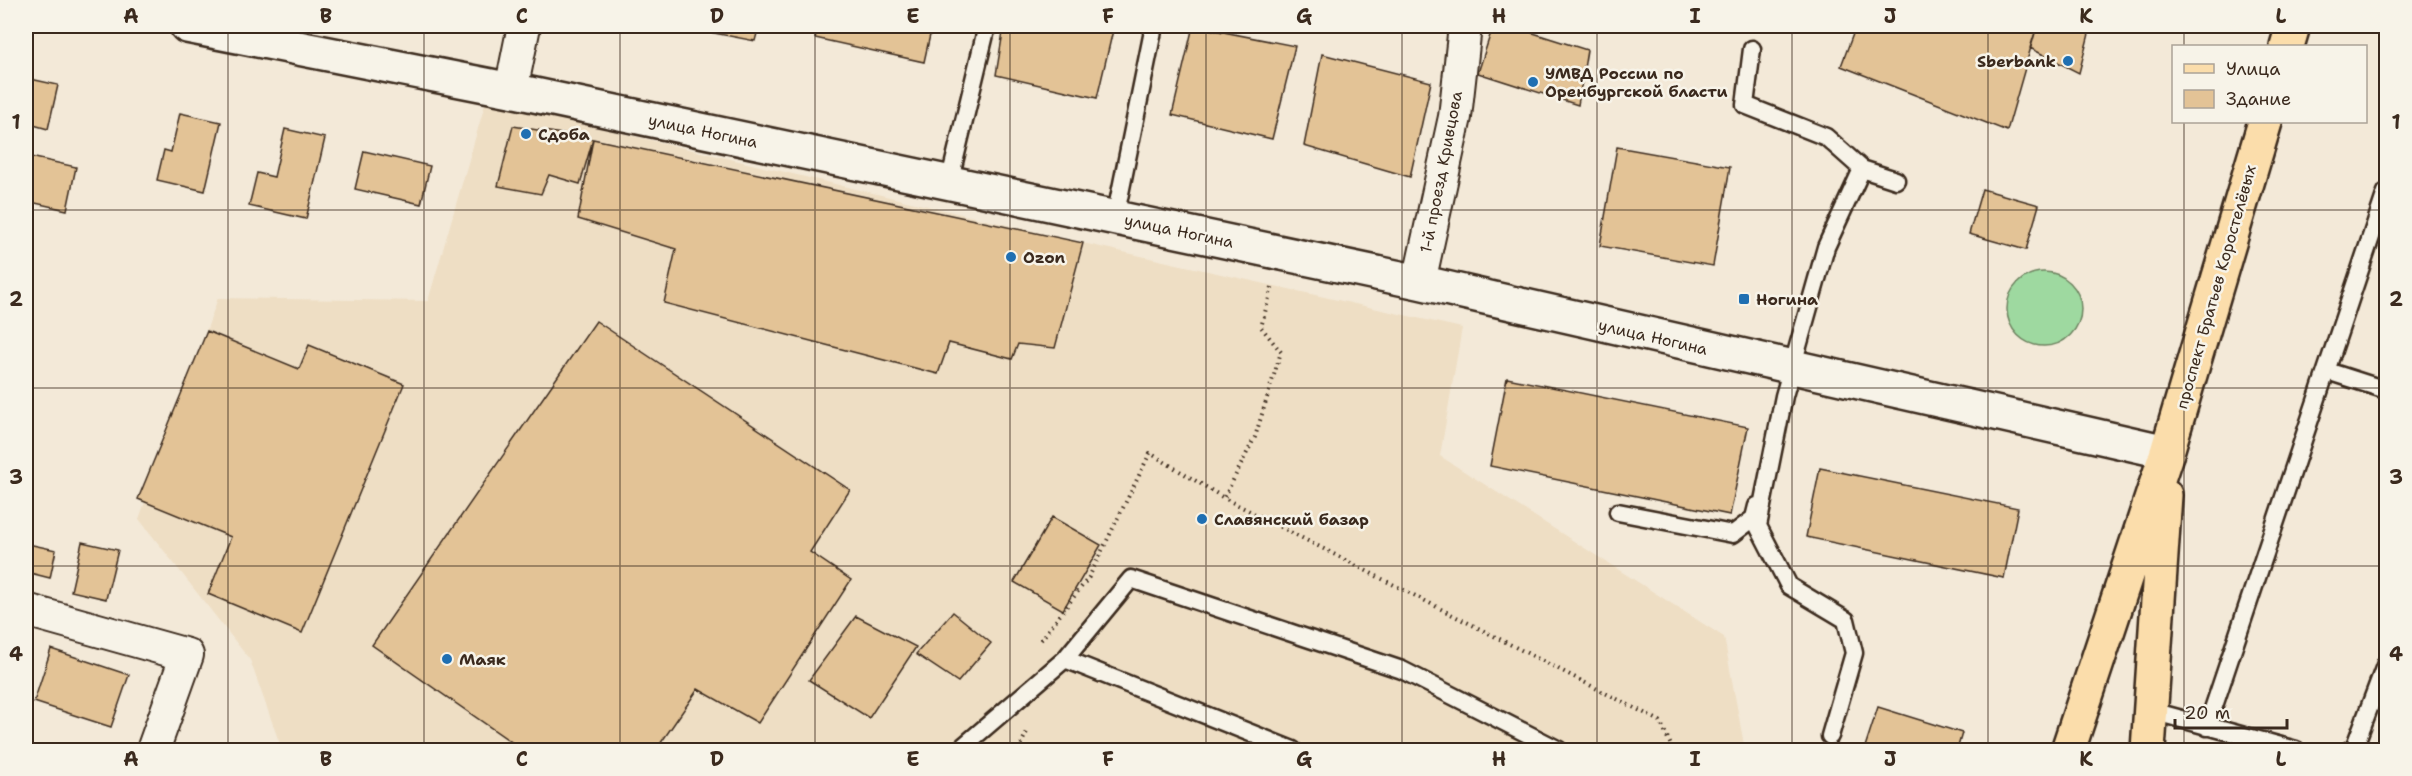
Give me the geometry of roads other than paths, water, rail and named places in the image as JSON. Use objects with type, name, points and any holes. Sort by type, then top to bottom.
[{"type":"main road","points":[[2287,45],[2293,26]]},
{"type":"main road","name":"проспект Братьев Коростелёвых","points":[[2068,750],[2167,452],[2265,123]]},
{"type":"main road","name":"проспект Братьев Коростелёвых","points":[[2148,750],[2167,452]]},
{"type":"street","name":"улица Ногина","points":[[187,26],[511,90],[1419,282],[1789,382],[2167,452]]},
{"type":"street","points":[[511,90],[524,26]]},
{"type":"street","name":"1-й проезд Кривцова","points":[[1419,282],[1455,117],[1465,26]]},
{"type":"street","points":[[26,610],[187,655],[153,750]]},
{"type":"lane","points":[[949,183],[987,26]]},
{"type":"lane","points":[[1115,218],[1154,26]]},
{"type":"lane","points":[[1752,49],[1745,105],[1826,138],[1862,169],[1896,180]]},
{"type":"lane","points":[[1618,512],[1733,534],[1754,518],[1826,247],[1862,169]]},
{"type":"lane","points":[[2207,727],[2386,192]]},
{"type":"lane","points":[[2327,371],[2386,390]]},
{"type":"lane","points":[[1789,382],[1758,526],[1789,586],[1846,620],[1854,653],[1830,736]]},
{"type":"lane","points":[[959,750],[1065,659],[1131,579],[1402,670],[1559,750]]},
{"type":"lane","points":[[1065,659],[1293,750]]},
{"type":"lane","points":[[2349,750],[2354,748],[2386,663]]},
{"type":"lane","points":[[2152,711],[2296,750]]},
{"type":"place","name":"Sberbank","points":[[2068,61]]},
{"type":"place","name":"УМВД России по Оренбургской бласти","points":[[1533,82]]},
{"type":"place","name":"Сдоба","points":[[526,134]]},
{"type":"place","name":"Ozon","points":[[1011,257]]},
{"type":"place","name":"Ногина","points":[[1744,299]]},
{"type":"place","name":"Славянский базар","points":[[1202,519]]},
{"type":"place","name":"Маяк","points":[[447,659]]}]
